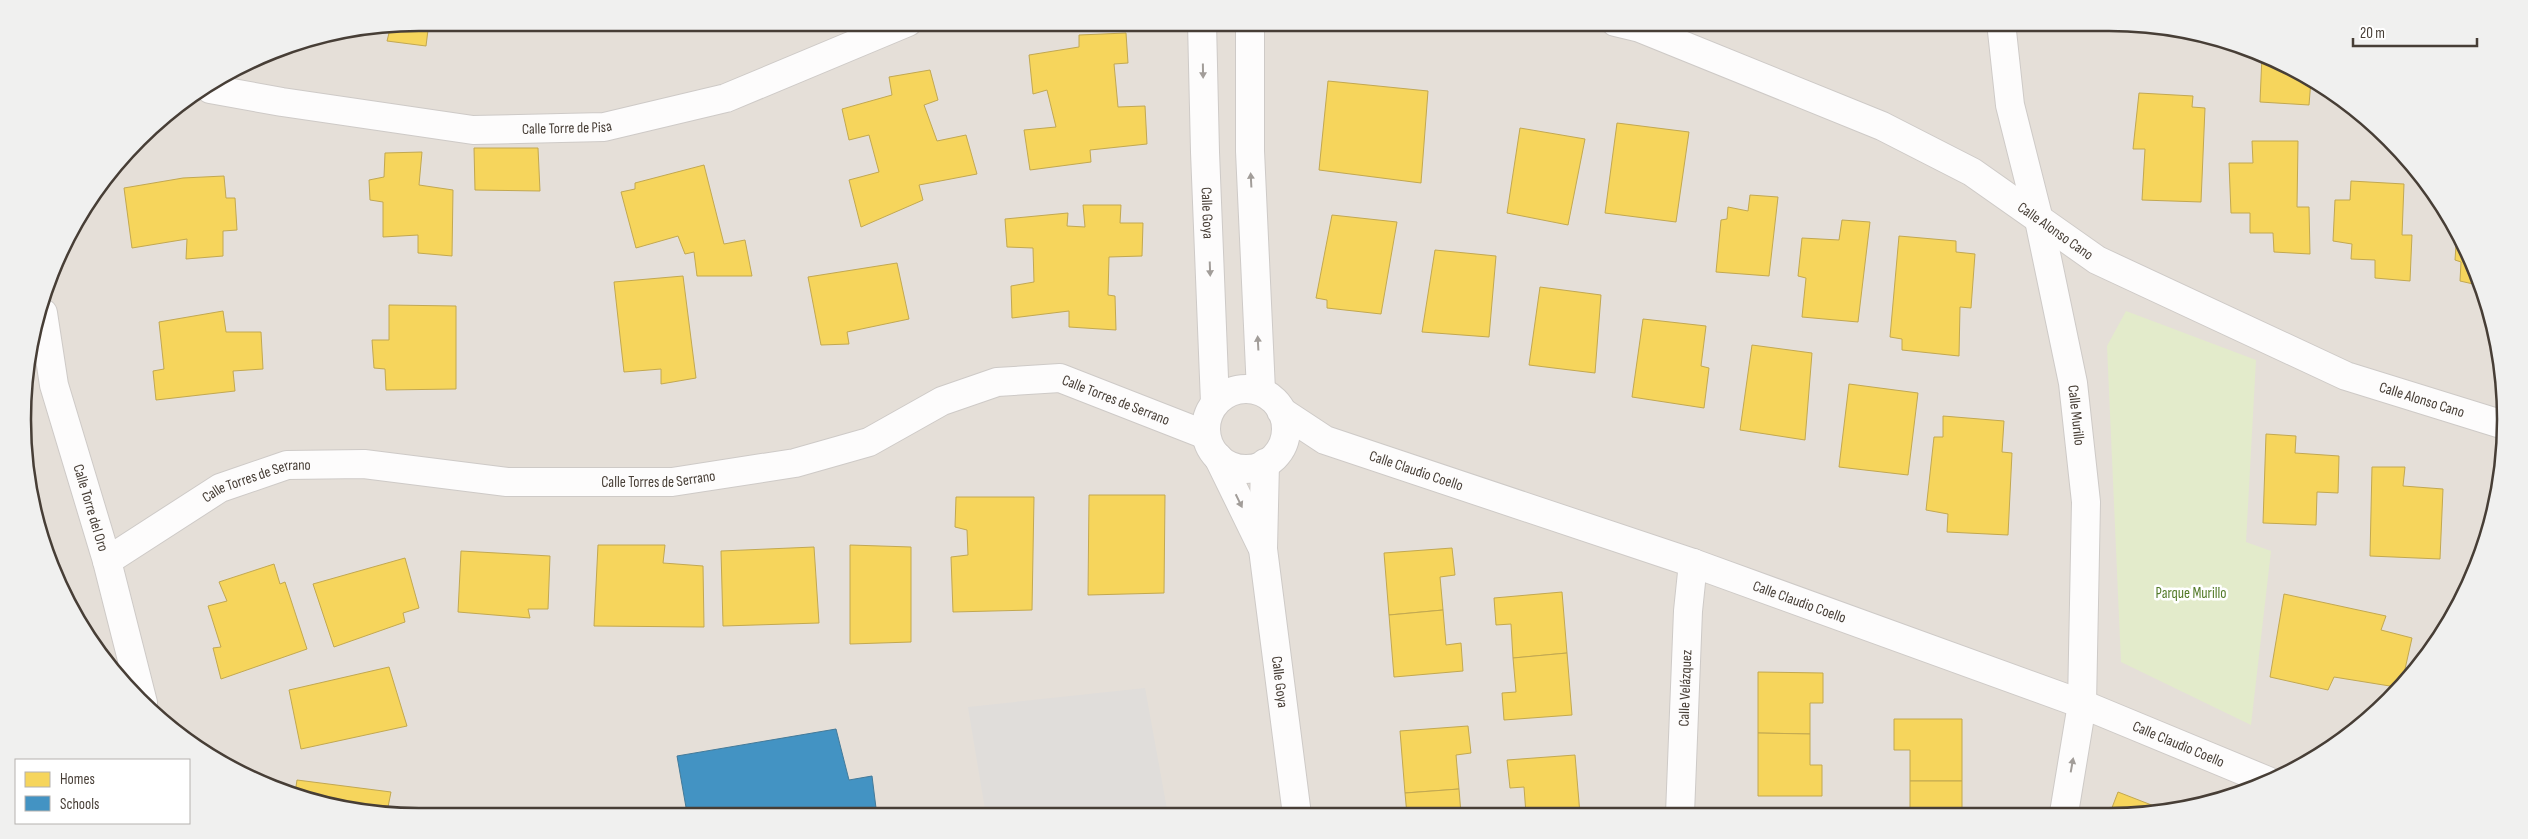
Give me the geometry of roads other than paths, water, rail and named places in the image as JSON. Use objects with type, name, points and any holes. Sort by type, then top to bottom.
[{"type":"street","name":"Calle Torre de Pisa","points":[[215,90],[282,102],[473,130],[604,127],[726,98],[886,31]]},
{"type":"street","name":"Calle Goya","points":[[1202,31],[1215,403]]},
{"type":"street","points":[[1250,31],[1250,151],[1260,391]]},
{"type":"street","name":"Calle Alonso Cano","points":[[1647,31],[1882,126],[1972,172],[2097,260],[2346,376],[2497,422]]},
{"type":"street","name":"Calle Murillo","points":[[2003,31],[2010,104],[2039,220],[2073,383],[2086,502],[2082,704],[2065,808]]},
{"type":"street","name":"Calle Torre del Oro","points":[[44,319],[54,385],[107,561],[139,687]]},
{"type":"street","name":"Calle Torres de Serrano","points":[[107,561],[220,488],[287,465],[364,464],[507,482],[672,482],[795,463],[869,442],[942,401],[997,382],[1060,378],[1212,446]]},
{"type":"street","points":[[1270,459],[1286,434],[1286,422],[1276,403],[1260,391],[1248,388],[1224,395],[1215,403],[1206,422],[1212,446],[1228,464],[1241,468],[1253,468],[1270,459],[1325,440]]},
{"type":"street","name":"Calle Claudio Coello","points":[[1281,411],[1325,440],[1693,563],[2082,704],[2259,777]]},
{"type":"street","name":"Calle Goya","points":[[1212,446],[1263,549]]},
{"type":"street","name":"Calle Goya","points":[[1270,459],[1263,549],[1296,808]]},
{"type":"street","name":"Calle Velázquez","points":[[1680,808],[1688,611],[1693,563]]},
{"type":"park label","name":"Parque Murillo","points":[[2191,593]]}]
